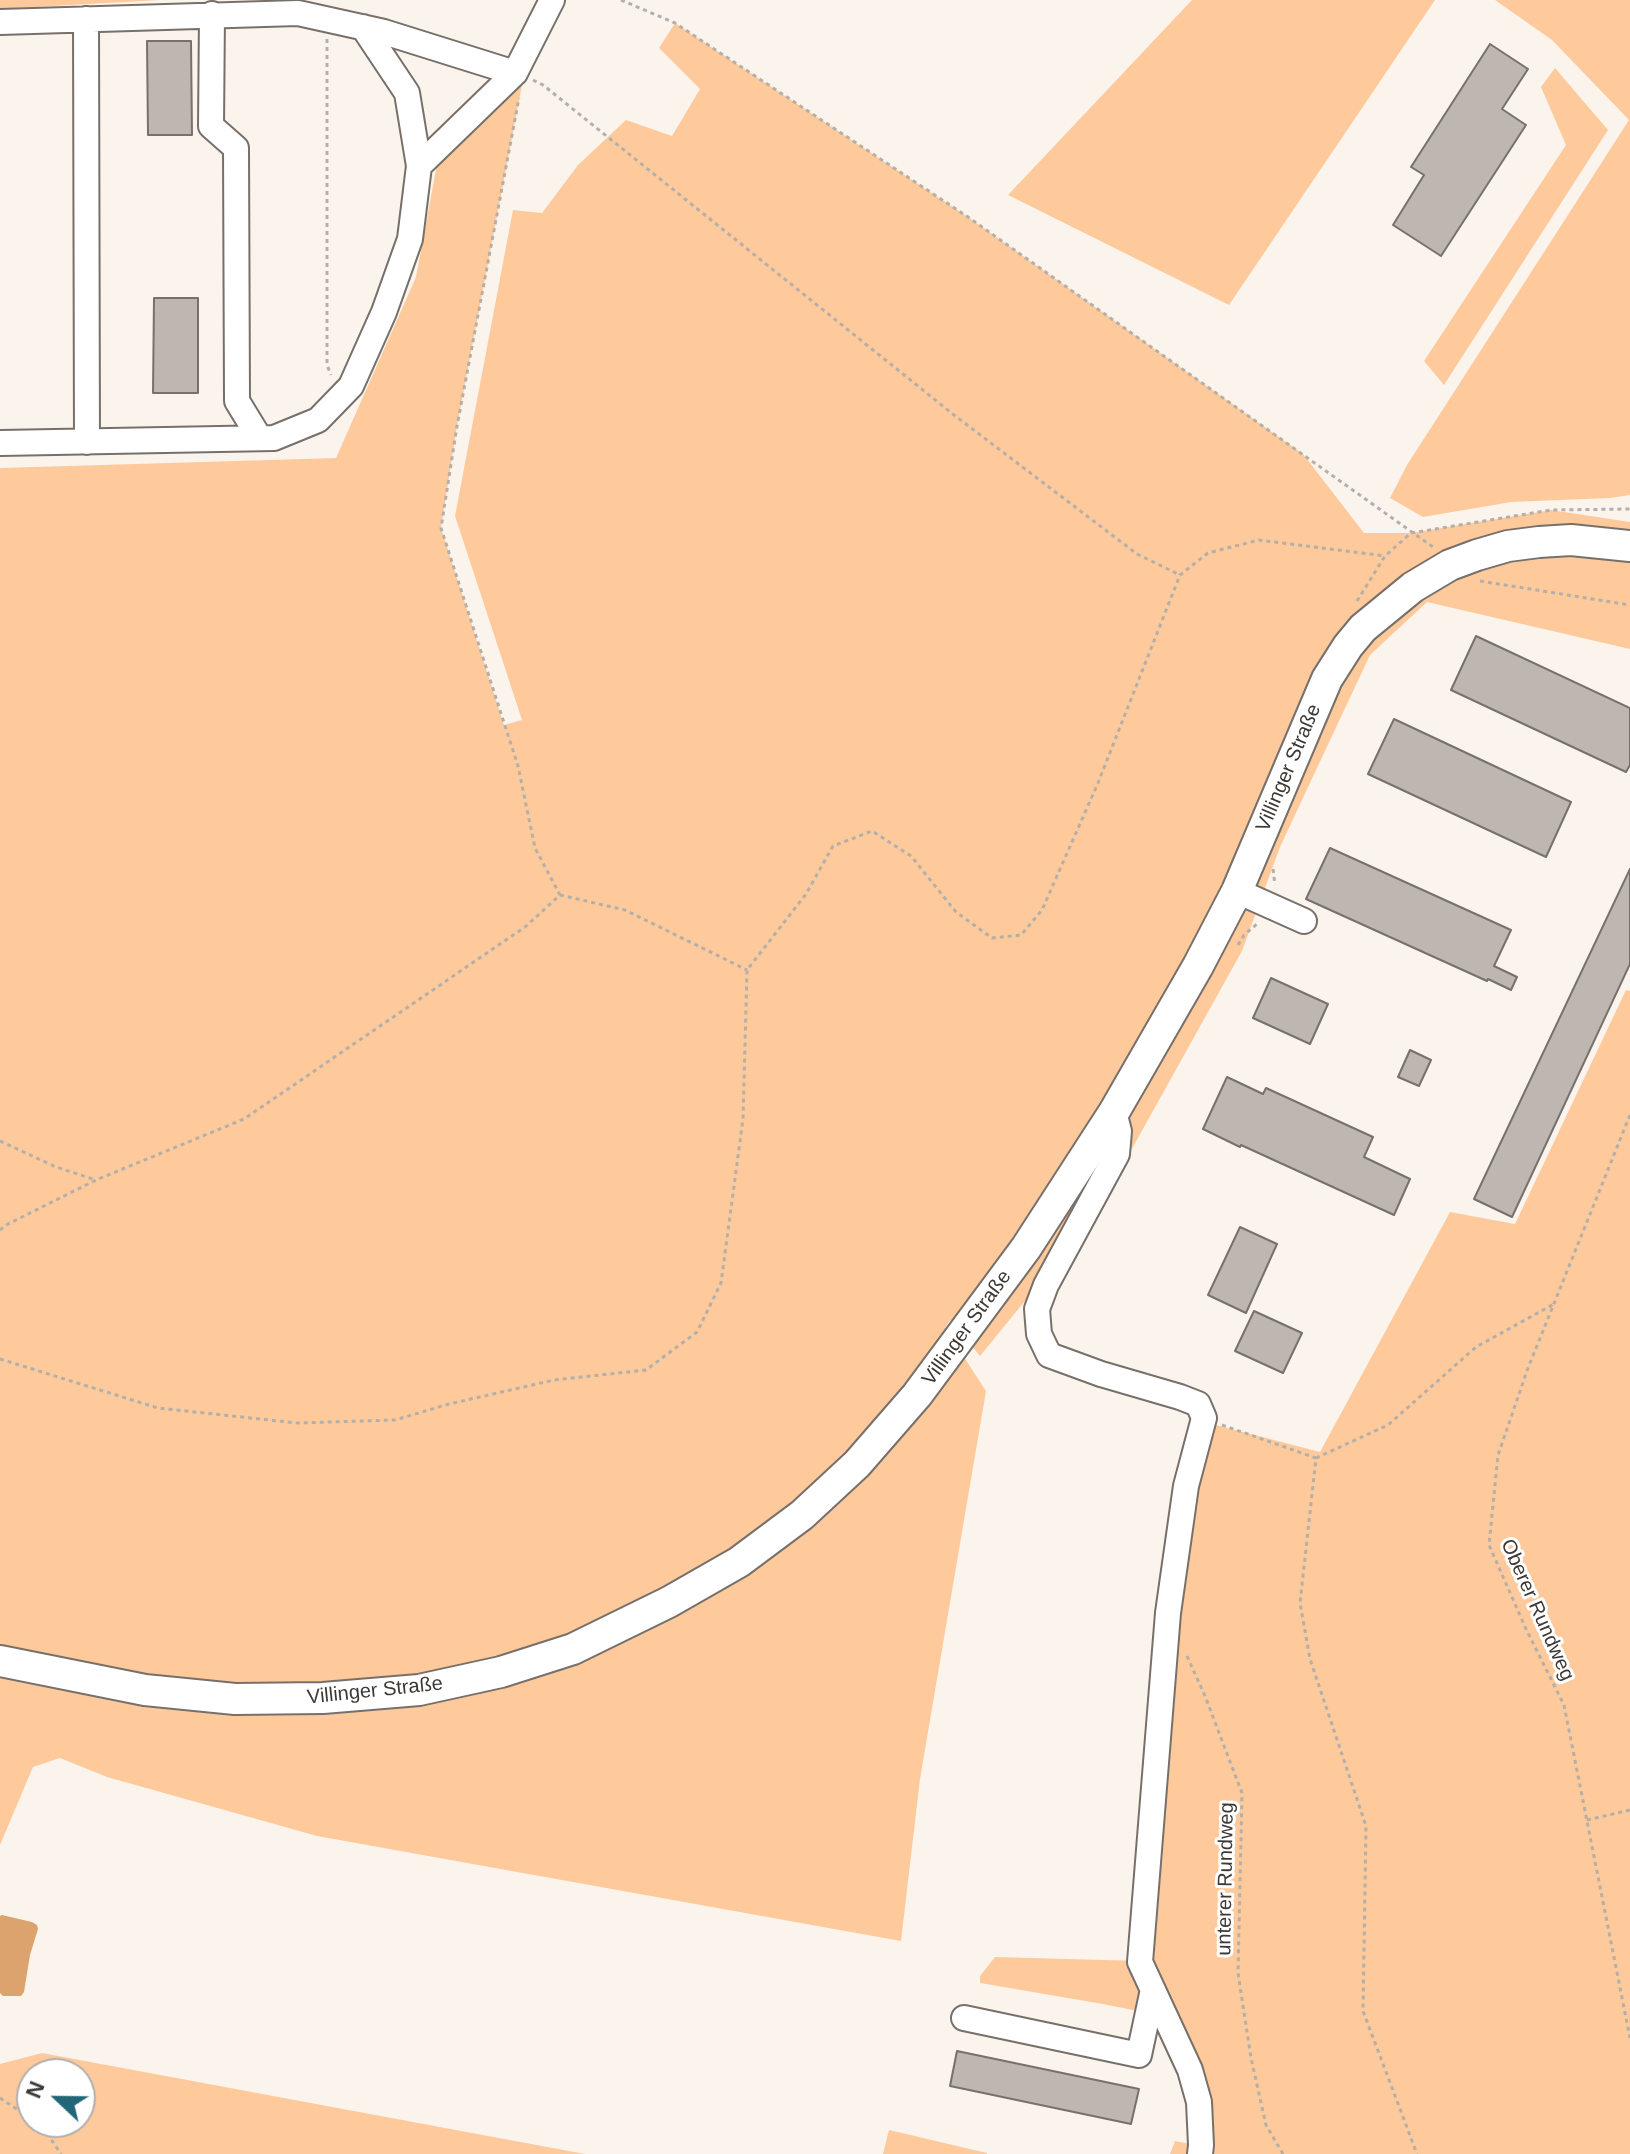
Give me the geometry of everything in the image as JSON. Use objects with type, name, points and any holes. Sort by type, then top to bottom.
[{"type":"main road","name":"Villinger Straße","points":[[0,1661],[145,1690],[235,1699],[323,1698],[419,1690],[501,1672],[573,1649],[739,1562],[802,1515],[857,1464],[917,1395],[1026,1248],[1114,1112],[1198,966],[1237,891],[1327,679],[1363,628],[1413,587],[1450,565],[1477,555],[1508,546],[1571,540],[1630,546]]},
{"type":"lane","points":[[419,166],[515,73],[552,0]]},
{"type":"lane","points":[[0,22],[298,13],[363,27],[515,73]]},
{"type":"lane","points":[[212,14],[211,126],[236,148],[237,401],[259,437]]},
{"type":"lane","points":[[86,19],[87,442]]},
{"type":"lane","points":[[0,443],[274,438],[318,420],[351,386],[379,325],[410,239],[419,166],[407,93],[363,27]]},
{"type":"lane","points":[[1237,891],[1304,921]]},
{"type":"lane","points":[[1114,1112],[1119,1131],[1117,1154],[1046,1285],[1037,1309],[1039,1334],[1049,1355],[1198,1404],[1204,1418],[1186,1486],[1168,1613],[1140,1962],[1190,2070],[1199,2102],[1200,2154]]},
{"type":"lane","points":[[964,2018],[1139,2055],[1154,1993]]},
{"type":"path","points":[[621,0],[675,23],[968,217],[1411,533],[1551,510],[1630,509]]},
{"type":"path","points":[[328,19],[325,60],[327,365],[339,399]]},
{"type":"path","points":[[515,73],[543,85],[954,415],[1124,545],[1180,575]]},
{"type":"path","points":[[515,73],[522,85],[457,426],[441,528],[518,766],[535,848],[560,895],[625,910],[747,970]]},
{"type":"path","points":[[0,1359],[158,1408],[297,1423],[395,1420],[554,1380],[646,1370],[697,1332],[721,1283],[743,1119],[747,970],[806,894],[833,846],[872,831],[911,856],[956,912],[992,938],[1021,935],[1042,910],[1098,783],[1180,575],[1208,553],[1259,540],[1385,556]]},
{"type":"path","points":[[1450,565],[1478,581],[1630,605]]},
{"type":"path","points":[[0,1230],[96,1180],[244,1119],[525,927],[560,895]]},
{"type":"path","name":"Oberer Rundweg","points":[[1630,1115],[1528,1368],[1498,1455],[1489,1545],[1564,1705],[1630,2038]]},
{"type":"path","points":[[0,1141],[56,1167],[96,1180]]},
{"type":"path","points":[[1204,1418],[1316,1458],[1388,1425],[1476,1347],[1554,1304]]},
{"type":"path","points":[[1316,1458],[1300,1603],[1310,1659],[1366,1826],[1363,2011],[1417,2154]]},
{"type":"path","name":"unterer Rundweg","points":[[1186,1655],[1242,1793],[1238,1973],[1251,2058],[1266,2125],[1283,2154]]},
{"type":"path","points":[[1586,1820],[1630,1810]]},
{"type":"shaded area","points":[[0,0],[160,0],[0,9]]},
{"type":"shaded area","points":[[1192,0],[1435,0],[1229,305],[1008,195]]},
{"type":"shaded area","points":[[1495,0],[1630,0],[1630,495],[1511,502],[1423,517],[1390,498],[1407,465],[1629,120],[1552,40]]},
{"type":"shaded area","points":[[675,23],[968,217],[1303,454],[1364,533],[1411,533],[1551,510],[1630,522],[1630,649],[1427,602],[1370,655],[1280,847],[1242,951],[1119,1172],[1103,1165],[1029,1296],[980,1356],[950,1320],[945,1328],[986,1391],[920,1779],[901,1941],[317,1836],[107,1777],[60,1758],[33,1767],[0,1845],[0,468],[336,458],[416,277],[437,164],[522,85],[457,426],[441,528],[504,725],[522,720],[455,516],[513,210],[542,213],[578,165],[626,120],[672,136],[700,89],[659,48]]},
{"type":"shaded area","points":[[1555,68],[1608,130],[1444,385],[1424,361],[1566,145],[1541,87]]},
{"type":"shaded area","points":[[1626,990],[1630,991],[1630,2154],[1170,2154],[1175,2141],[1196,2145],[1188,2041],[1162,2016],[980,1983],[980,1976],[995,1957],[1140,1961],[1186,1486],[1216,1425],[1320,1452],[1450,1212],[1515,1224]]},
{"type":"shaded area","points":[[2,1915],[32,1922],[38,1929],[21,1996],[3,1996],[0,1993]]},
{"type":"shaded area","points":[[42,2053],[69,2058],[23,2058]]},
{"type":"shaded area","points":[[16,2060],[16,2138],[96,2138],[96,2063],[585,2154],[0,2154],[0,2064]]},
{"type":"shaded area","points":[[889,2130],[987,2153],[987,2154],[883,2154]]},
{"type":"building","points":[[147,41],[191,41],[192,135],[148,135]]},
{"type":"building","points":[[1490,44],[1528,69],[1502,109],[1526,125],[1441,256],[1393,225],[1424,175],[1411,167]]},
{"type":"building","points":[[154,298],[198,298],[198,393],[153,393]]},
{"type":"building","points":[[1476,636],[1630,708],[1630,765],[1626,772],[1451,690]]},
{"type":"building","points":[[1394,719],[1571,802],[1546,857],[1368,774]]},
{"type":"building","points":[[1330,848],[1511,930],[1494,966],[1517,977],[1511,990],[1306,899]]},
{"type":"building","points":[[1630,869],[1630,964],[1512,1217],[1474,1199]]},
{"type":"building","points":[[1271,978],[1328,1004],[1310,1044],[1253,1018]]},
{"type":"building","points":[[1410,1050],[1431,1060],[1419,1086],[1398,1077]]},
{"type":"building","points":[[1227,1077],[1263,1094],[1266,1088],[1373,1137],[1364,1157],[1410,1179],[1394,1215],[1203,1129]]},
{"type":"building","points":[[1240,1227],[1277,1244],[1246,1313],[1208,1295]]},
{"type":"building","points":[[1254,1311],[1302,1333],[1283,1373],[1235,1351]]},
{"type":"building","points":[[957,2051],[1139,2089],[1131,2124],[950,2086]]}]
